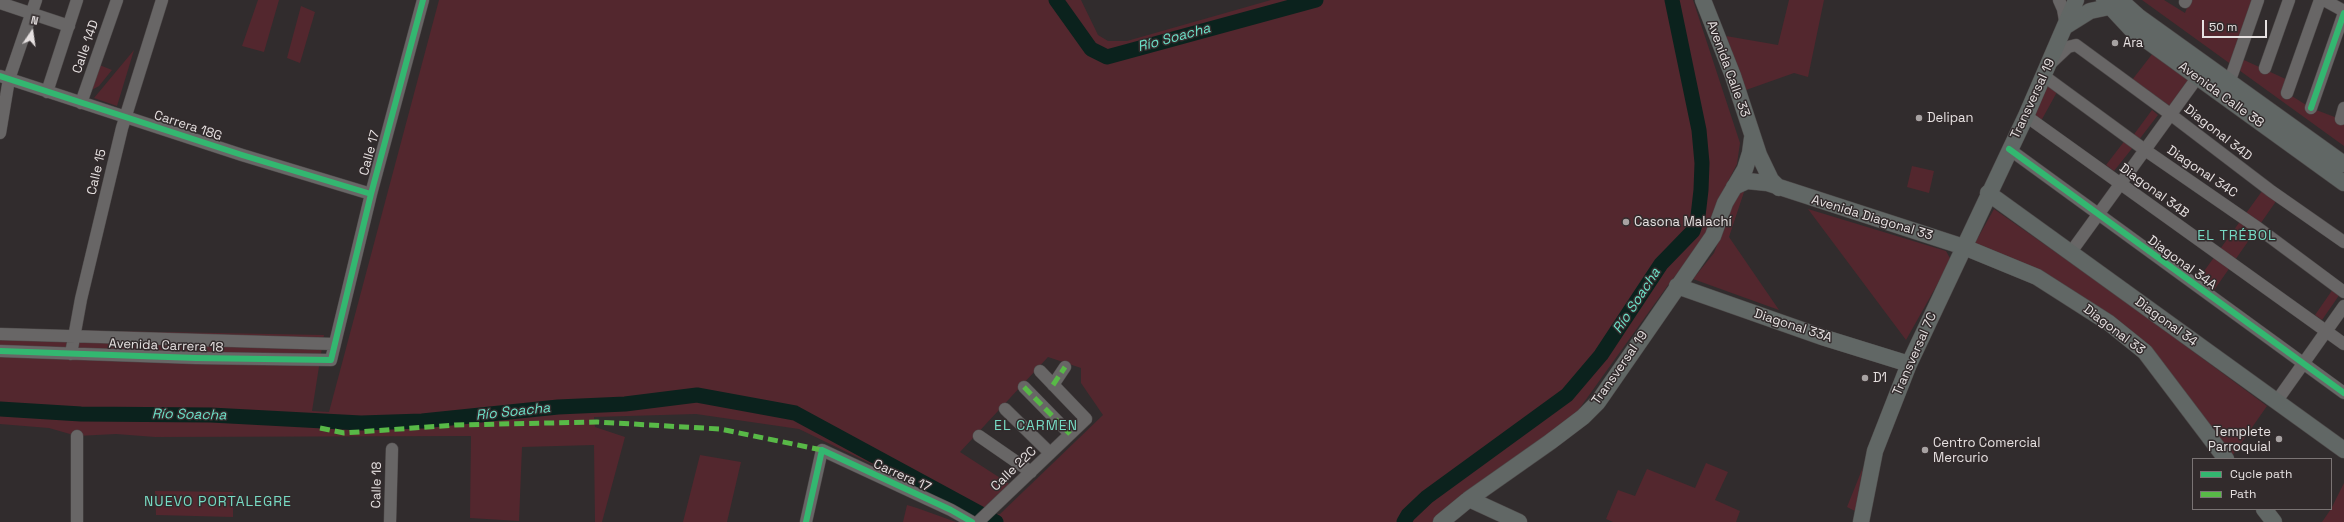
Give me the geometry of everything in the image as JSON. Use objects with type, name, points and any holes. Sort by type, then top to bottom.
[{"type":"main road","name":"Avenida Calle 33","points":[[1703,0],[1733,76],[1752,138],[1771,180],[1779,188]]},
{"type":"main road","name":"Transversal 19","points":[[1988,193],[2047,70],[2076,0]]},
{"type":"main road","points":[[2066,26],[2090,11],[2111,2]]},
{"type":"main road","name":"Avenida Calle 38","points":[[2111,2],[2139,17],[2344,164]]},
{"type":"main road","name":"Avenida Calle 38","points":[[2111,2],[2131,29],[2344,183]]},
{"type":"main road","name":"Transversal 19","points":[[1441,522],[1469,499],[1583,417],[1598,402],[1713,236],[1725,203],[1745,169],[1750,153],[1752,138]]},
{"type":"main road","name":"Avenida Diagonal 33","points":[[1734,187],[1742,182],[1754,180],[1964,247]]},
{"type":"main road","name":"Transversal 7C","points":[[1861,522],[1875,451],[1909,364],[1988,193]]},
{"type":"main road","name":"Diagonal 34","points":[[1988,193],[2344,450]]},
{"type":"main road","name":"Diagonal 33","points":[[1964,247],[2037,277],[2115,328],[2151,359],[2225,458]]},
{"type":"main road","name":"Diagonal 33A","points":[[1677,286],[1815,334],[1909,364]]},
{"type":"main road","points":[[1469,499],[1519,522]]},
{"type":"main road","points":[[2265,510],[2274,522]]},
{"type":"street","points":[[0,133],[4,77],[36,0]]},
{"type":"street","points":[[47,92],[77,0]]},
{"type":"street","name":"Calle 14D","points":[[81,103],[117,0]]},
{"type":"street","name":"Calle 15","points":[[71,354],[73,337],[125,117],[162,0]]},
{"type":"street","name":"Calle 17","points":[[331,360],[371,194],[423,0]]},
{"type":"street","points":[[2059,0],[2063,9],[2066,26]]},
{"type":"street","points":[[2229,83],[2258,0]]},
{"type":"street","points":[[2265,68],[2289,0]]},
{"type":"street","points":[[2287,93],[2320,0]]},
{"type":"street","points":[[2311,108],[2344,12],[2324,0]]},
{"type":"street","points":[[0,3],[69,26]]},
{"type":"street","name":"Diagonal 34D","points":[[2047,70],[2068,47],[2076,45],[2271,191],[2344,242]]},
{"type":"street","name":"Diagonal 34C","points":[[2047,70],[2145,150],[2243,218],[2344,292]]},
{"type":"street","name":"Carrera 18G","points":[[4,77],[246,156],[371,194]]},
{"type":"street","points":[[2071,252],[2197,78]]},
{"type":"street","name":"Diagonal 34B","points":[[2026,116],[2344,344]]},
{"type":"street","name":"Diagonal 34A","points":[[2009,150],[2344,393]]},
{"type":"street","points":[[2276,402],[2344,306]]},
{"type":"street","name":"Avenida Carrera 18","points":[[0,334],[334,344]]},
{"type":"street","name":"Avenida Carrera 18","points":[[0,350],[71,354],[331,360]]},
{"type":"street","points":[[1040,371],[1053,385],[1065,367]]},
{"type":"street","name":"Calle 22C","points":[[977,521],[991,510],[1086,419],[1053,385]]},
{"type":"street","points":[[1024,387],[1070,434]]},
{"type":"street","points":[[1005,409],[1050,453]]},
{"type":"street","points":[[77,436],[77,522]]},
{"type":"street","points":[[979,436],[1031,472]]},
{"type":"street","name":"Calle 18","points":[[390,522],[392,449]]},
{"type":"street","name":"Carrera 17","points":[[806,522],[822,450],[977,521]]},
{"type":"shaded area","points":[[258,0],[279,0],[264,52],[242,46]]},
{"type":"shaded area","points":[[439,0],[1081,0],[1098,35],[1108,41],[1127,41],[1271,0],[1693,0],[1740,143],[1737,164],[1725,187],[1713,223],[1700,246],[1671,281],[1577,412],[1433,522],[986,522],[975,514],[799,429],[696,414],[594,417],[595,427],[625,437],[602,522],[595,522],[594,445],[522,447],[519,521],[470,518],[471,436],[155,437],[116,434],[77,436],[49,428],[0,424],[0,329],[324,335],[312,411],[329,412]],"holes":[[[1048,357],[1081,368],[1081,383],[1103,415],[1000,514],[994,514],[1011,485],[960,452]]]},
{"type":"shaded area","points":[[1789,0],[1824,0],[1808,77],[1794,73],[1746,90],[1726,36],[1778,45]]},
{"type":"shaded area","points":[[2142,0],[2164,0],[2185,13],[2190,0],[2253,0],[2233,55],[2290,81],[2287,93],[2311,108],[2340,119],[2344,114],[2344,146]]},
{"type":"shaded area","points":[[301,6],[315,12],[300,63],[287,58]]},
{"type":"shaded area","points":[[134,50],[117,106],[94,98]]},
{"type":"shaded area","points":[[2153,53],[2189,79],[2170,106],[2132,80]]},
{"type":"shaded area","points":[[97,64],[112,70],[99,86],[88,92]]},
{"type":"shaded area","points":[[2047,83],[2057,92],[2041,121],[2035,116]]},
{"type":"shaded area","points":[[2152,110],[2158,115],[2138,141],[2132,137]]},
{"type":"shaded area","points":[[2126,139],[2134,146],[2114,171],[2106,165]]},
{"type":"shaded area","points":[[1912,166],[1934,171],[1929,193],[1907,187]]},
{"type":"shaded area","points":[[2265,187],[2279,197],[2210,296],[2194,285]]},
{"type":"shaded area","points":[[1739,188],[1745,189],[1729,237],[1779,310],[1693,279],[1714,253]]},
{"type":"shaded area","points":[[1808,209],[1946,251],[1951,260],[1906,340]]},
{"type":"shaded area","points":[[1994,209],[2114,293],[2267,406],[2232,456],[2151,348],[1975,243]]},
{"type":"shaded area","points":[[2333,289],[2340,294],[2322,320],[2315,315]]},
{"type":"shaded area","points":[[700,455],[741,462],[727,522],[683,522]]},
{"type":"shaded area","points":[[1706,463],[1728,472],[1715,500],[1740,511],[1736,522],[1613,522],[1606,519],[1618,490],[1635,496],[1647,469],[1695,488]]},
{"type":"shaded area","points":[[1863,467],[1855,511],[1847,507]]},
{"type":"shaded area","points":[[2344,483],[2344,522],[2322,522],[2330,510],[2332,510],[2332,507]]},
{"type":"shaded area","points":[[155,491],[233,492],[233,517],[156,515]]},
{"type":"shaded area","points":[[907,505],[917,508],[956,522],[903,522]]},
{"type":"waterway","name":"Río Soacha","points":[[1056,0],[1091,49],[1107,57],[1316,0]]},
{"type":"waterway","name":"Río Soacha","points":[[1404,522],[1408,515],[1427,497],[1567,395],[1601,355],[1661,264],[1693,231],[1698,216],[1702,163],[1699,130],[1672,0]]},
{"type":"waterway","name":"Río Soacha","points":[[0,409],[81,414],[211,415],[361,423],[422,421],[558,407],[625,404],[697,395],[795,413],[996,522]]},
{"type":"marked path","points":[[1053,385],[1065,367]]},
{"type":"marked path","points":[[1024,387],[1070,434]]},
{"type":"marked path","points":[[320,428],[344,433],[455,425],[597,422],[720,429],[822,450]]},
{"type":"cycle path","points":[[0,351],[196,358],[331,360],[371,194],[423,0]]},
{"type":"cycle path","points":[[2311,108],[2344,13]]},
{"type":"cycle path","points":[[0,76],[242,155],[371,194]]},
{"type":"cycle path","points":[[2009,149],[2344,393]]},
{"type":"cycle path","points":[[806,522],[822,450],[951,510],[972,522]]},
{"type":"place","name":"Ara","points":[[2115,43]]},
{"type":"place","name":"Delipan","points":[[1919,118]]},
{"type":"place","name":"Casona Malachí","points":[[1626,222]]},
{"type":"place","name":"D1","points":[[1865,378]]},
{"type":"place","name":"Templete Parroquial","points":[[2279,439]]},
{"type":"place","name":"Centro Comercial Mercurio","points":[[1925,450]]},
{"type":"district","name":"EL TRÉBOL","points":[[2237,236]]},
{"type":"district","name":"EL CARMEN","points":[[1036,426]]},
{"type":"district","name":"NUEVO PORTALEGRE","points":[[218,502]]}]
